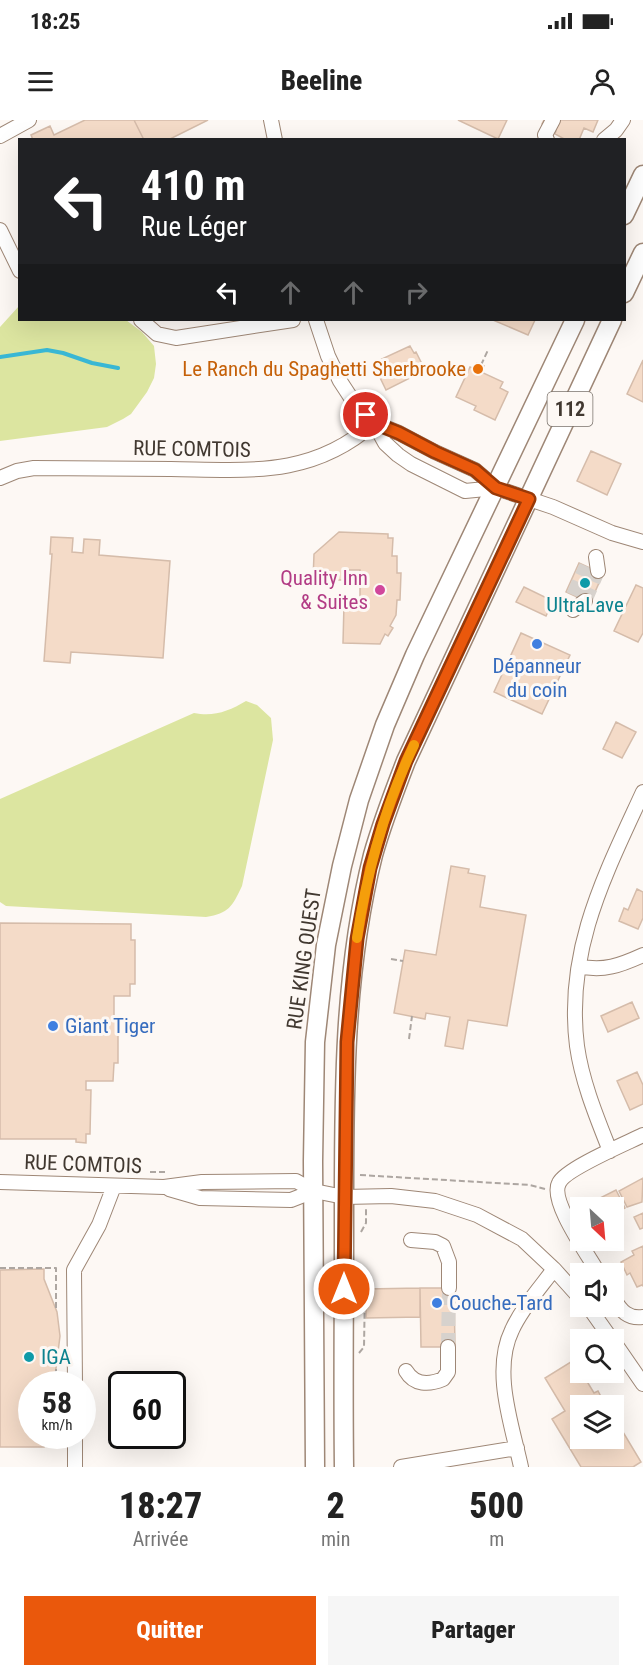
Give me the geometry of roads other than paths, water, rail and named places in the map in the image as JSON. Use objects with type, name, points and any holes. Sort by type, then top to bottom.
[{"type":"main road","points":[[626,211],[643,175]]},
{"type":"main road","points":[[626,290],[643,253]]},
{"type":"main road","name":"112","points":[[496,488],[575,321]]},
{"type":"main road","name":"112","points":[[344,1467],[345,1077],[349,1003],[360,918],[374,853],[406,761],[612,321]]},
{"type":"main road","name":"RUE KING OUEST","points":[[315,1467],[313,1085],[318,1006],[328,935],[350,834],[369,768],[415,655],[496,488]]},
{"type":"street","points":[[0,136],[29,120]]},
{"type":"street","points":[[271,120],[275,138]]},
{"type":"street","points":[[546,138],[545,135],[553,120]]},
{"type":"street","points":[[606,138],[623,120]]},
{"type":"street","points":[[0,230],[18,267]]},
{"type":"street","points":[[142,321],[157,334],[176,338],[286,321]]},
{"type":"street","points":[[316,321],[328,356],[355,404],[374,423],[385,443],[411,464],[465,490],[496,488],[553,507],[612,533],[643,542]]},
{"type":"street","points":[[374,423],[475,470],[496,488]]},
{"type":"street","name":"RUE COMTOIS","points":[[0,478],[17,471],[34,468],[273,469],[318,457],[358,437],[374,423]]},
{"type":"street","points":[[610,1151],[589,1092],[578,1048],[575,1021],[579,966],[591,909],[643,792]]},
{"type":"street","points":[[579,966],[592,969],[609,968],[643,955]]},
{"type":"street","points":[[593,1263],[562,1210],[557,1192],[558,1184],[562,1178],[643,1135]]},
{"type":"street","name":"RUE COMTOIS","points":[[0,1182],[164,1187],[202,1182],[296,1181],[314,1191],[344,1197],[420,1198],[477,1215],[522,1239],[570,1287]]},
{"type":"street","points":[[75,1371],[74,1270],[99,1225],[114,1186]]},
{"type":"street","name":"RUE COMTOIS","points":[[164,1187],[200,1198],[291,1200],[314,1191]]},
{"type":"street","points":[[411,1240],[435,1242],[443,1246],[449,1262],[449,1288]]},
{"type":"street","points":[[521,1467],[504,1375],[507,1342],[519,1317],[554,1269]]},
{"type":"street","points":[[624,1314],[643,1317]]},
{"type":"street","points":[[406,1371],[410,1378],[418,1383],[443,1380],[448,1372],[448,1347]]},
{"type":"street","points":[[624,1357],[643,1384]]},
{"type":"street","points":[[401,1467],[517,1448]]},
{"type":"street","points":[[75,1449],[75,1467]]},
{"type":"waterway","points":[[0,357],[47,350],[118,368]]},
{"type":"tunnel","points":[[573,595],[586,566]]},
{"type":"tunnel","points":[[585,601],[598,571]]},
{"type":"tunnel","points":[[448,1347],[449,1288]]},
{"type":"place","name":"Le Ranch du Spaghetti Sherbrooke","points":[[478,369]]},
{"type":"place","name":"UltraLave","points":[[585,583]]},
{"type":"place","name":"Quality Inn & Suites","points":[[380,590]]},
{"type":"place","name":"Dépanneur du coin","points":[[537,644]]},
{"type":"place","name":"Giant Tiger","points":[[53,1026]]},
{"type":"place","name":"Couche-Tard","points":[[437,1303]]},
{"type":"place","name":"IGA","points":[[29,1357]]}]
